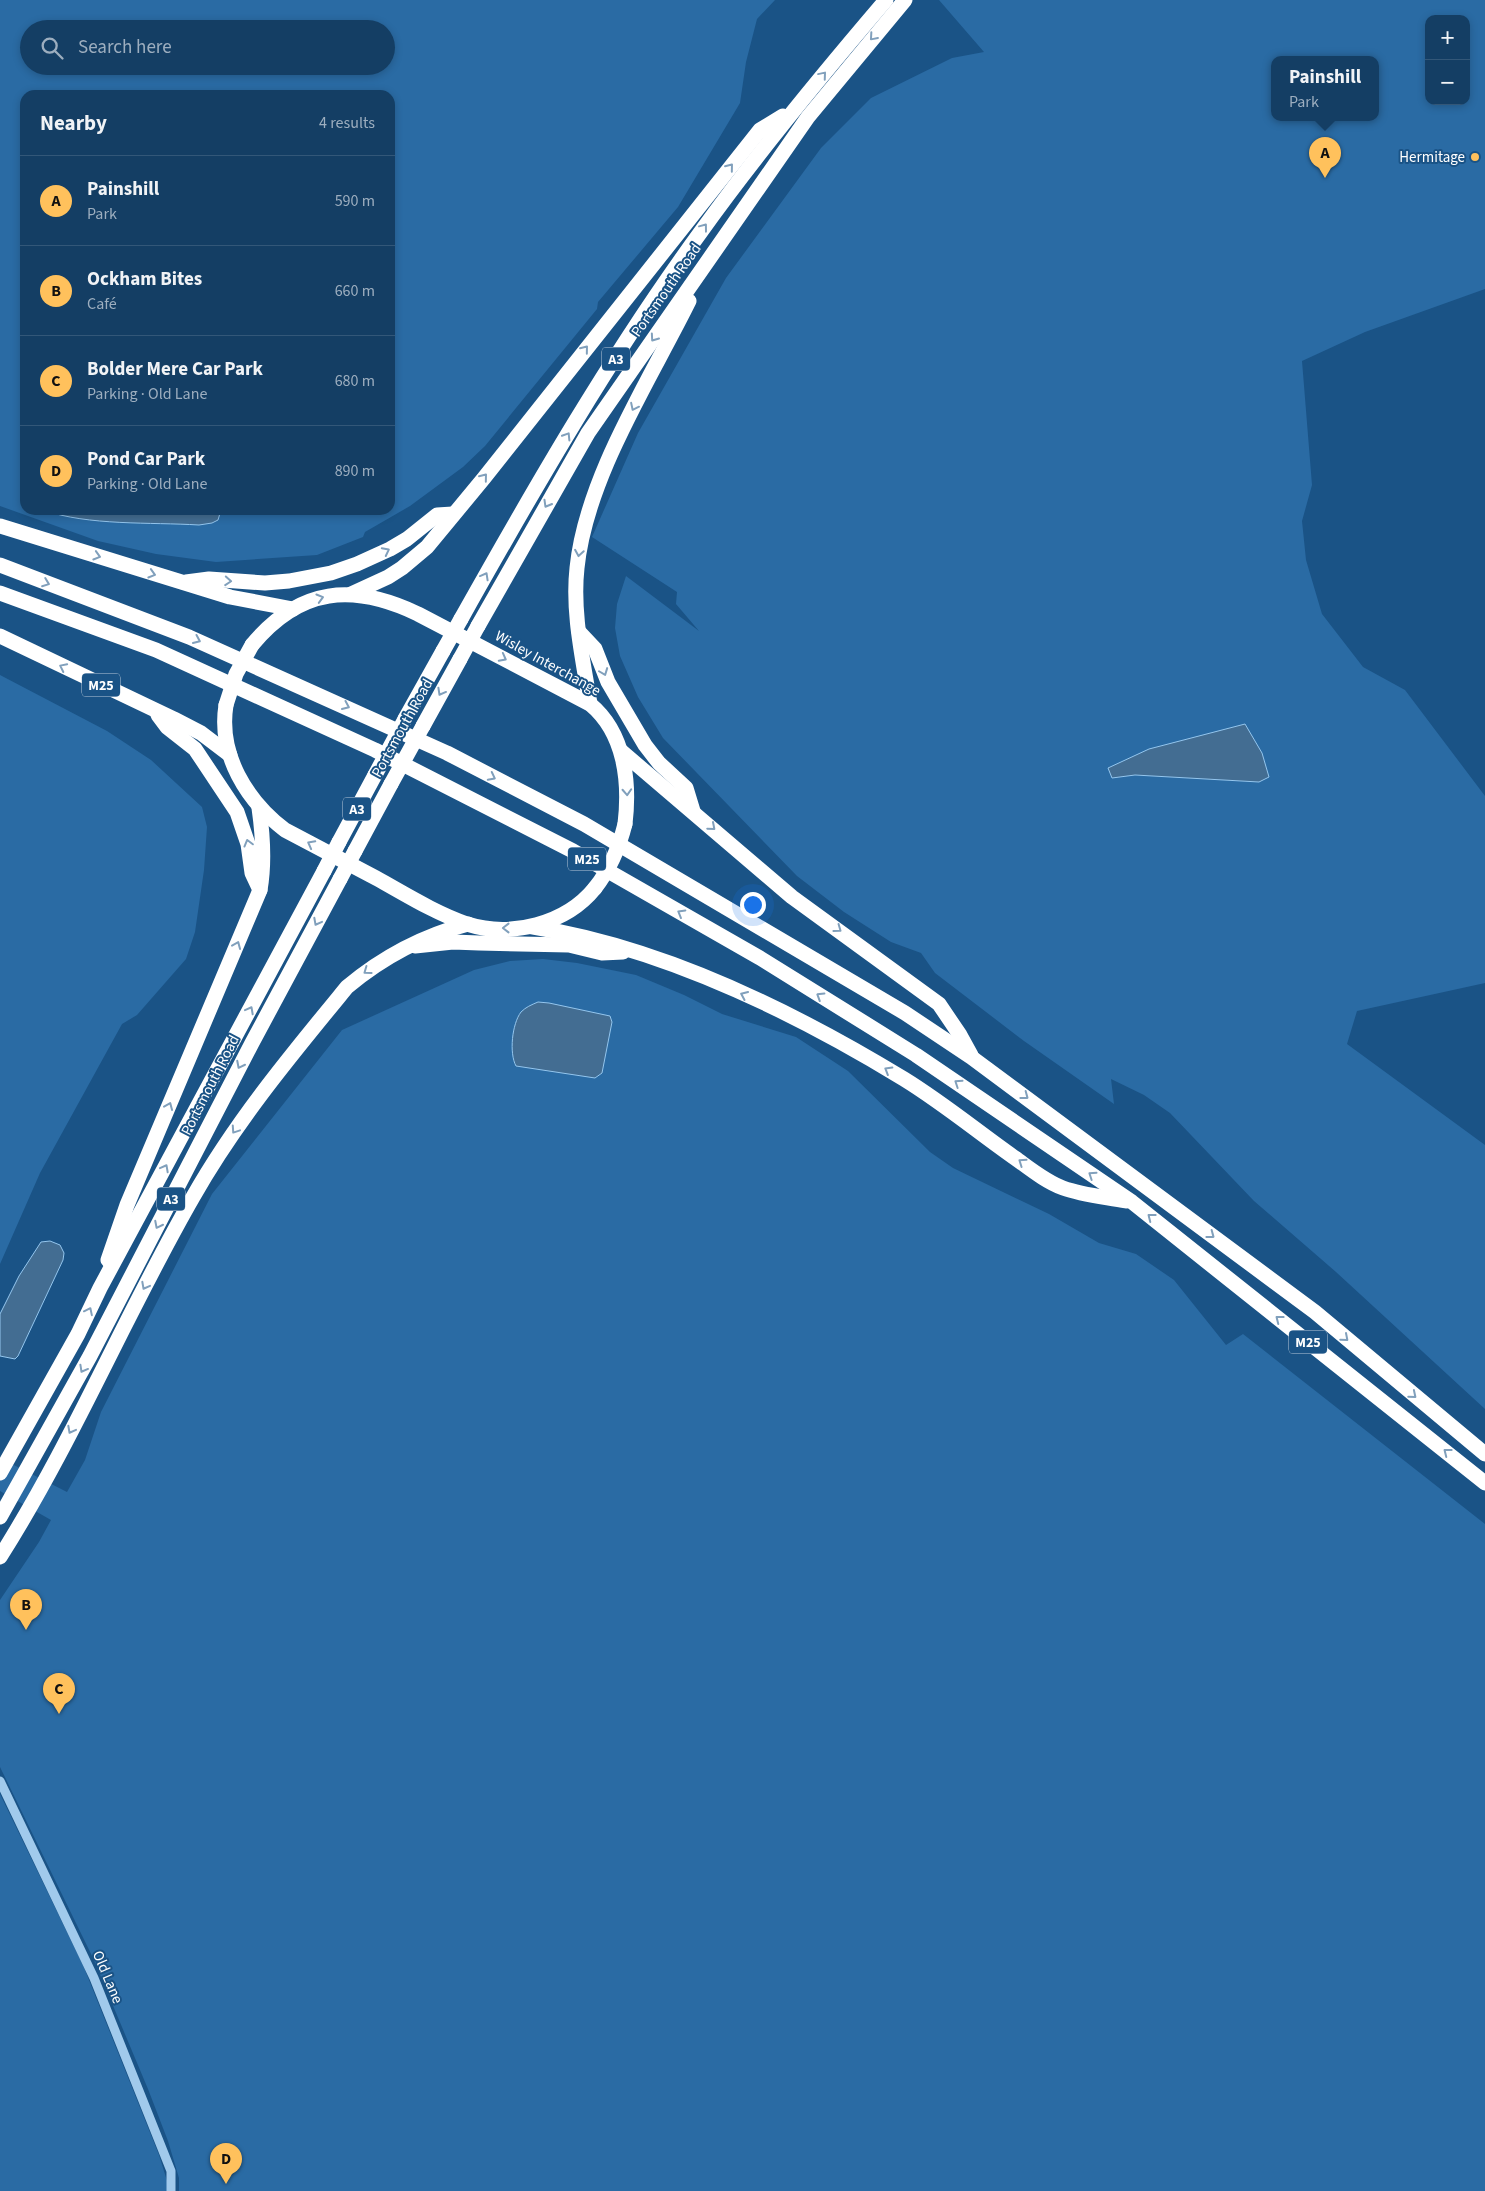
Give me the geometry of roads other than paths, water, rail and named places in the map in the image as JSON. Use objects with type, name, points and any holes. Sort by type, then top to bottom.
[{"type":"highway","name":"Portsmouth Road","points":[[0,1474],[78,1334],[100,1288],[375,775],[533,491],[642,317],[698,234],[791,112],[886,0]]},
{"type":"highway","name":"Portsmouth Road","points":[[0,1517],[90,1356],[252,1043],[391,784],[478,626],[588,434],[711,254],[808,117],[905,0]]},
{"type":"highway","name":"A3","points":[[351,594],[388,577],[427,547],[760,130],[791,112]]},
{"type":"highway","name":"A3","points":[[590,704],[578,632],[576,569],[587,516],[592,499],[636,402],[663,354],[711,254]]},
{"type":"highway","points":[[180,583],[208,579],[265,583],[304,579],[331,573],[390,549],[437,515],[453,514]]},
{"type":"highway","points":[[0,526],[180,583],[247,601],[292,609]]},
{"type":"highway","name":"M25","points":[[0,565],[189,637],[292,681],[447,753],[584,824],[905,1013],[972,1057],[1315,1312],[1485,1454]]},
{"type":"highway","name":"M25","points":[[0,593],[156,650],[375,750],[573,851],[760,958],[916,1055],[1132,1202],[1485,1483]]},
{"type":"highway","name":"Wisley Interchange","points":[[351,594],[393,602],[590,704],[604,719],[621,751],[627,796],[625,824],[613,860],[605,875],[589,895],[565,913],[533,927],[492,928],[468,924],[429,907],[285,830],[259,808],[238,776],[230,755],[225,734],[226,705],[236,674],[252,645],[266,630],[292,609],[317,599],[351,594]]},
{"type":"highway","name":"M25","points":[[578,632],[595,648],[608,682],[645,745],[659,763],[686,788],[693,810]]},
{"type":"highway","name":"M25","points":[[0,636],[201,733],[230,755]]},
{"type":"highway","name":"M25","points":[[154,710],[167,727],[195,749],[237,812],[248,844],[252,873],[260,890]]},
{"type":"highway","name":"M25","points":[[621,751],[693,810],[792,896],[939,1004],[972,1057]]},
{"type":"highway","name":"A3","points":[[100,1288],[127,1205],[260,890],[263,873],[264,842],[259,808]]},
{"type":"highway","name":"A3","points":[[0,1558],[41,1488],[176,1227],[228,1142],[263,1090],[346,986],[376,964],[408,946],[436,932],[468,924]]},
{"type":"highway","points":[[533,927],[573,933],[634,951]]},
{"type":"highway","name":"M25","points":[[408,946],[479,943],[569,945],[602,953],[634,951],[717,983],[832,1038],[935,1099],[1014,1157],[1062,1188],[1132,1202]]},
{"type":"street","name":"Old Lane","points":[[0,1781],[94,1978],[171,2171],[171,2191]]},
{"type":"place","name":"Hermitage","points":[[1475,157]]},
{"type":"place","name":"Painshill","points":[[1325,178]]},
{"type":"place","name":"Ockham Bites","points":[[26,1630]]},
{"type":"place","name":"Bolder Mere Car Park","points":[[59,1714]]},
{"type":"place","name":"Pond Car Park","points":[[226,2184]]}]
